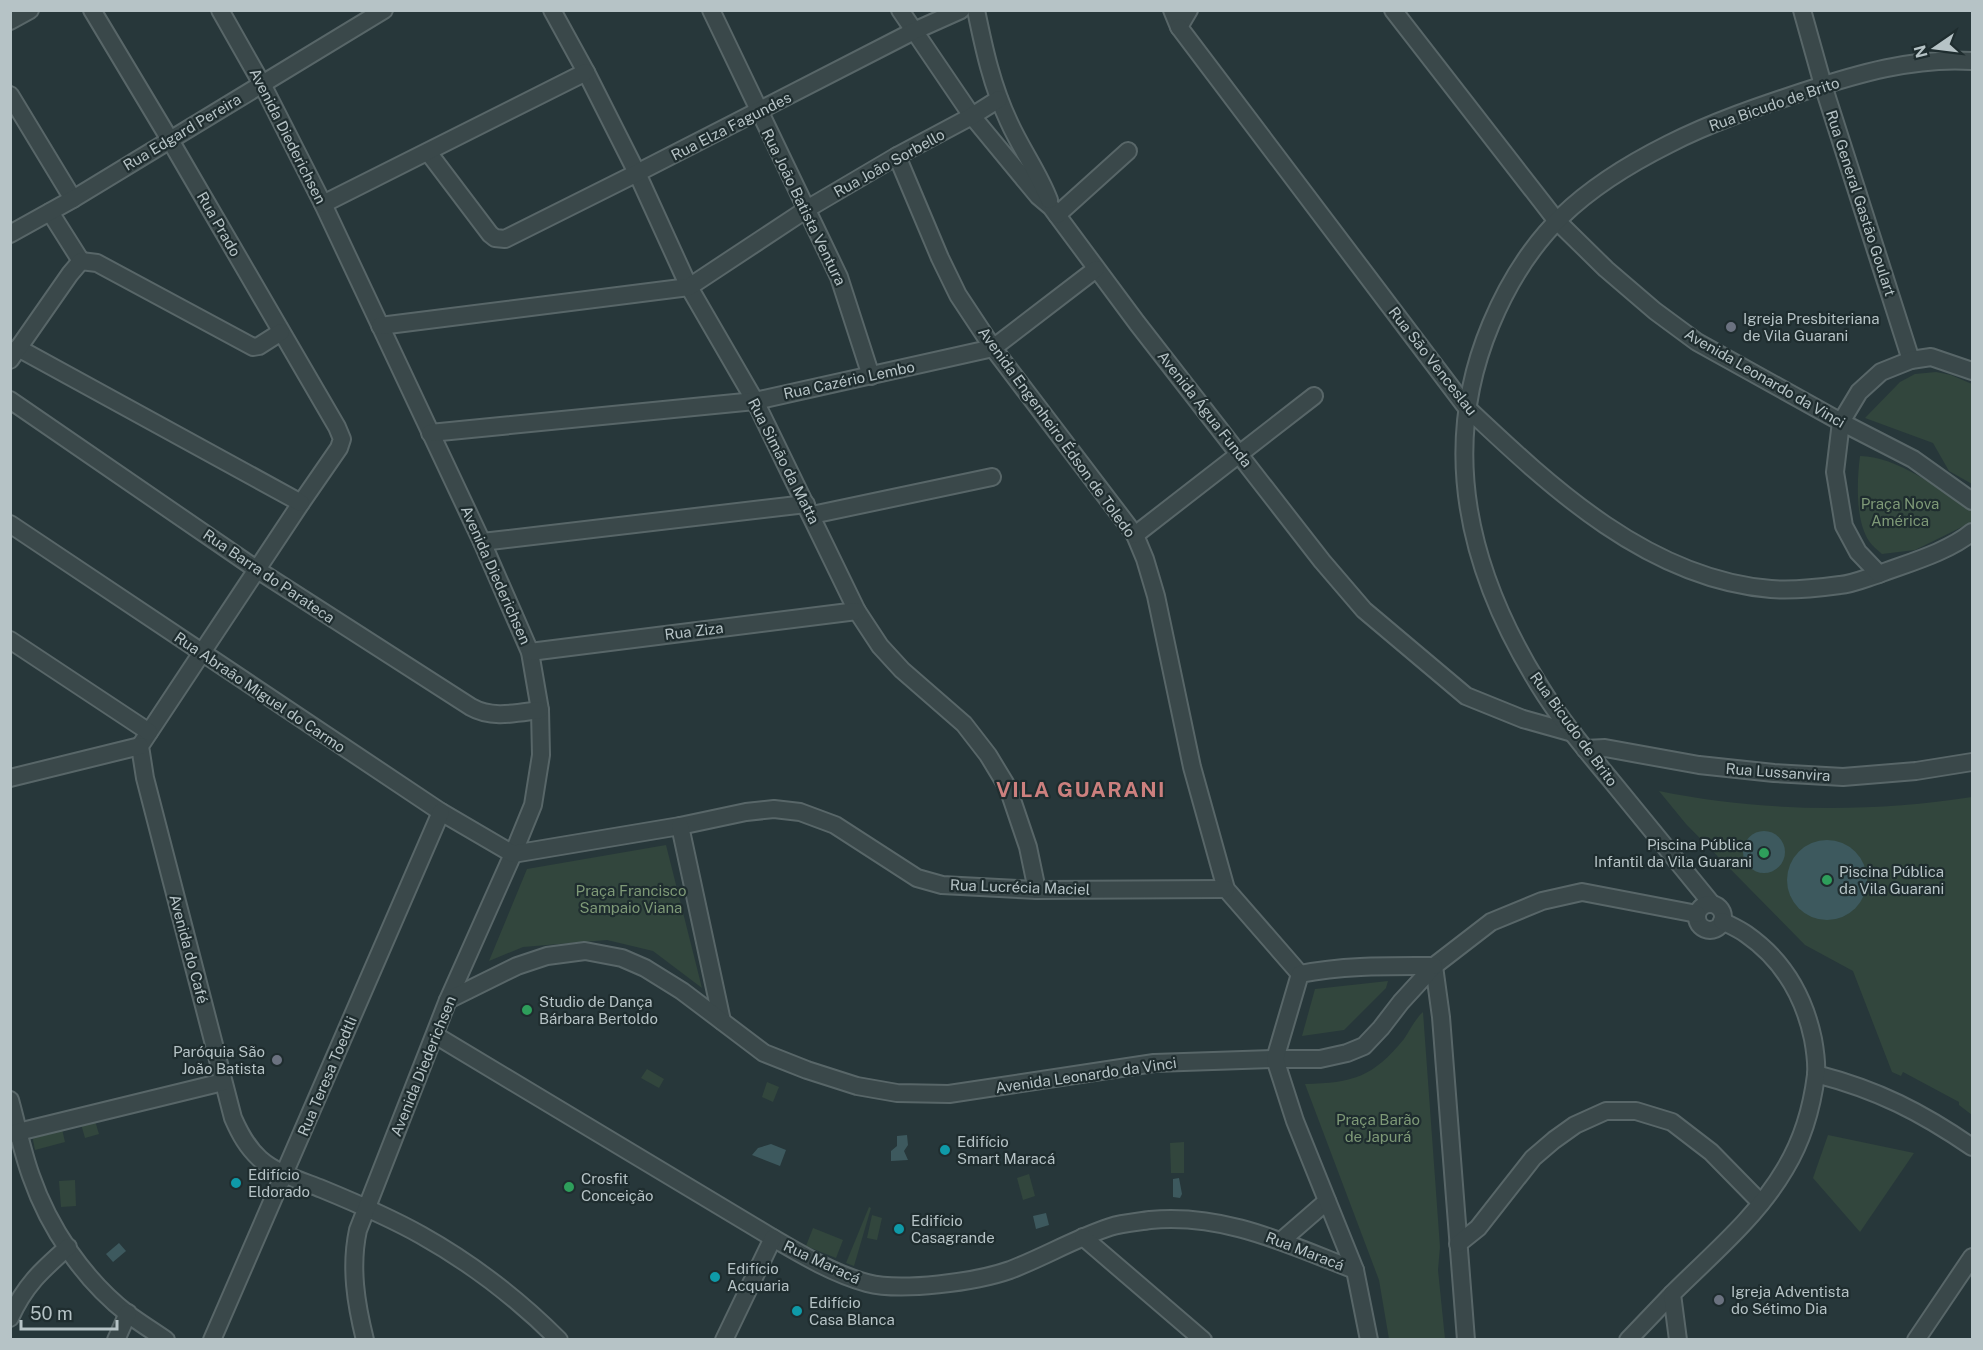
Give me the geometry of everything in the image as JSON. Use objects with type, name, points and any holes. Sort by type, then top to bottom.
[{"type":"street","points":[[10,21],[30,10]]},
{"type":"street","name":"Rua Prado","points":[[92,10],[337,427],[342,439],[339,448],[301,503]]},
{"type":"street","name":"Avenida Diederichsen","points":[[220,10],[262,84],[323,204],[482,542],[530,652],[540,710],[541,755],[533,805],[448,1000],[358,1230],[353,1266],[355,1294],[365,1340]]},
{"type":"street","name":"Rua Edgard Pereira","points":[[10,234],[73,199],[384,10]]},
{"type":"street","name":"Rua Simão da Matta","points":[[552,10],[637,174],[689,287],[755,401],[857,611],[880,646],[902,670],[964,724],[988,755],[1008,788],[1028,847],[1037,890]]},
{"type":"street","name":"Rua João Batista Ventura","points":[[711,10],[848,299],[871,376]]},
{"type":"street","name":"Avenida Água Funda","points":[[900,10],[972,116],[1038,196],[1054,211],[1096,269],[1322,561],[1365,610],[1466,696],[1523,719],[1573,733]]},
{"type":"street","name":"Rua Elza Fagundes","points":[[428,152],[490,234],[500,240],[637,174],[914,31],[961,10]]},
{"type":"street","points":[[976,10],[999,99],[1054,211],[1128,151]]},
{"type":"street","name":"Rua São Venceslau","points":[[1172,10],[1179,27],[1466,407],[1563,495],[1650,552],[1685,568],[1727,581],[1771,589],[1842,585],[1879,574]]},
{"type":"street","points":[[1179,27],[1189,10]]},
{"type":"street","name":"Avenida Leonardo da Vinci","points":[[1393,10],[1556,220],[1606,269],[1655,311],[1697,342],[1913,459],[1972,501]]},
{"type":"street","name":"Rua General Gastão Goulart","points":[[1802,10],[1823,85],[1911,360]]},
{"type":"street","name":"Rua Bicudo de Brito","points":[[1712,904],[1585,749],[1539,686],[1487,584],[1474,543],[1464,481],[1466,407],[1480,349],[1501,300],[1525,260],[1556,220],[1585,194],[1631,163],[1735,114],[1823,85],[1918,62],[1972,61]]},
{"type":"street","points":[[323,204],[586,72]]},
{"type":"street","points":[[10,95],[73,199]]},
{"type":"street","name":"Rua João Sorbello","points":[[689,287],[807,209],[999,99]]},
{"type":"street","name":"Avenida Engenheiro Édson de Toledo","points":[[897,156],[939,258],[958,295],[993,348],[1135,535],[1156,596],[1192,767],[1226,889],[1300,974]]},
{"type":"street","points":[[50,212],[81,261]]},
{"type":"street","points":[[81,261],[97,263],[253,347],[259,346],[281,332]]},
{"type":"street","points":[[10,778],[140,746],[301,503],[14,354],[81,261]]},
{"type":"street","name":"Rua Cazério Lembo","points":[[430,433],[755,401],[993,348],[1096,269]]},
{"type":"street","points":[[380,326],[689,287]]},
{"type":"street","points":[[1972,371],[1931,357],[1911,360],[1881,372],[1859,392],[1841,422],[1835,472],[1844,526],[1858,552],[1879,574],[1965,539],[1972,532]]},
{"type":"street","points":[[1135,535],[1314,396]]},
{"type":"street","name":"Rua Barra do Parateca","points":[[10,400],[256,569],[482,714],[540,710]]},
{"type":"street","points":[[482,542],[809,510],[992,477]]},
{"type":"street","name":"Rua Abraão Miguel do Carmo","points":[[10,524],[441,812],[513,854]]},
{"type":"street","name":"Rua Ziza","points":[[530,652],[857,611]]},
{"type":"street","points":[[10,640],[149,732]]},
{"type":"street","name":"Avenida do Café","points":[[140,746],[145,778],[223,1082],[233,1118],[243,1140],[261,1160],[284,1173],[366,1207],[423,1236],[480,1274],[522,1306],[560,1340]]},
{"type":"street","name":"Rua Lussanvira","points":[[1585,749],[1605,747],[1699,765],[1843,777],[1916,771],[1972,762]]},
{"type":"street","name":"Rua Lucrécia Maciel","points":[[513,854],[680,826],[746,812],[774,809],[801,812],[835,825],[916,878],[942,885],[1037,890],[1226,889]]},
{"type":"street","name":"Rua Teresa Toedtli","points":[[212,1340],[441,812]]},
{"type":"street","points":[[680,826],[722,1021]]},
{"type":"street","name":"Avenida Leonardo da Vinci","points":[[448,1000],[517,966],[547,956],[585,951],[622,958],[645,968],[682,991],[764,1053],[796,1066],[857,1086],[897,1093],[960,1092],[1154,1063],[1320,1059],[1347,1053],[1364,1046],[1434,966],[1491,922],[1542,901],[1582,892],[1697,914]]},
{"type":"street","points":[[1712,904],[1720,908],[1722,921],[1717,928],[1708,930],[1698,922],[1697,914],[1702,907],[1712,904]]},
{"type":"street","points":[[1628,1340],[1761,1203],[1785,1171],[1800,1142],[1816,1074],[1810,1023],[1801,998],[1786,971],[1746,934],[1722,921]]},
{"type":"street","points":[[470,951],[491,979]]},
{"type":"street","points":[[1369,1340],[1355,1270],[1295,1121],[1275,1059],[1300,974],[1368,966],[1434,966],[1441,1017],[1466,1340]]},
{"type":"street","name":"Rua Maracá","points":[[435,1035],[772,1238],[809,1258],[866,1283],[899,1286],[941,1284],[1008,1270],[1112,1226],[1178,1219],[1233,1225],[1355,1270]]},
{"type":"street","points":[[1816,1074],[1847,1082],[1907,1106],[1936,1122],[1972,1148]]},
{"type":"street","points":[[15,1133],[223,1082]]},
{"type":"street","points":[[10,1100],[15,1133],[30,1174],[39,1196],[68,1247],[97,1285],[128,1313],[166,1340]]},
{"type":"street","points":[[1458,1244],[1478,1228],[1533,1158],[1575,1125],[1606,1111],[1636,1111],[1672,1122],[1711,1152],[1761,1203]]},
{"type":"street","points":[[1281,1241],[1328,1201]]},
{"type":"street","points":[[724,1340],[772,1238]]},
{"type":"street","points":[[1083,1238],[1203,1340]]},
{"type":"street","points":[[10,1318],[36,1274],[68,1247]]},
{"type":"street","points":[[1916,1340],[1972,1257]]},
{"type":"street","points":[[1672,1294],[1678,1340]]},
{"type":"street","points":[[116,1340],[128,1313]]},
{"type":"green space","name":"Praça Nova América","points":[[1936,372],[1951,375],[1972,384],[1972,484],[1949,471],[1933,443],[1865,418],[1900,382],[1915,374]]},
{"type":"green space","name":"Praça Nova América","points":[[1860,456],[1889,462],[1919,476],[1972,511],[1972,522],[1915,550],[1882,554],[1869,541],[1861,522],[1858,488]]},
{"type":"green space","points":[[1659,791],[1737,803],[1816,808],[1894,806],[1972,797],[1972,1115],[1959,1105],[1959,1102],[1903,1072],[1901,1076],[1892,1072],[1853,971],[1805,945],[1686,824]]},
{"type":"green space","name":"Praça Francisco Sampaio Viana","points":[[666,845],[702,988],[653,951],[607,940],[523,947],[489,961],[527,869]]},
{"type":"green space","points":[[1388,981],[1386,988],[1344,1030],[1302,1036],[1315,989]]},
{"type":"green space","name":"Praça Barão de Japurá","points":[[1423,1012],[1440,1247],[1438,1270],[1445,1339],[1389,1339],[1379,1280],[1305,1084],[1336,1082],[1372,1070],[1393,1052]]},
{"type":"green space","points":[[647,1069],[664,1079],[659,1088],[641,1078]]},
{"type":"green space","points":[[767,1082],[779,1087],[773,1102],[762,1097]]},
{"type":"green space","points":[[95,1121],[99,1134],[85,1138],[81,1124]]},
{"type":"green space","points":[[62,1129],[65,1142],[35,1150],[34,1136]]},
{"type":"green space","points":[[1828,1135],[1914,1153],[1860,1232],[1813,1178]]},
{"type":"green space","points":[[1184,1142],[1184,1173],[1171,1173],[1170,1143]]},
{"type":"green space","points":[[1029,1174],[1035,1196],[1023,1200],[1017,1178]]},
{"type":"green space","points":[[75,1180],[76,1206],[61,1207],[59,1181]]},
{"type":"green space","points":[[869,1207],[871,1208],[854,1266],[846,1263]]},
{"type":"green space","points":[[872,1215],[882,1218],[877,1240],[867,1238]]},
{"type":"green space","points":[[813,1228],[843,1240],[836,1258],[806,1246]]},
{"type":"water","name":"Piscina Pública Infantil da Vila Guarani","points":[[1764,831],[1779,837],[1785,852],[1779,867],[1764,873],[1749,867],[1743,852],[1749,837]]},
{"type":"water","name":"Piscina Pública da Vila Guarani","points":[[1827,840],[1842,843],[1855,852],[1864,865],[1867,880],[1864,895],[1855,908],[1842,917],[1827,920],[1812,917],[1799,908],[1790,895],[1787,880],[1790,865],[1799,852],[1812,843]]},
{"type":"water","points":[[907,1135],[908,1145],[904,1151],[908,1160],[891,1161],[891,1151],[897,1146],[897,1136]]},
{"type":"water","points":[[771,1144],[786,1150],[780,1166],[752,1155],[758,1148]]},
{"type":"water","points":[[1179,1178],[1182,1194],[1180,1198],[1173,1197],[1173,1179]]},
{"type":"water","points":[[1046,1213],[1049,1225],[1036,1229],[1033,1216]]},
{"type":"water","points":[[119,1243],[126,1251],[113,1262],[106,1254]]},
{"type":"place","name":"Igreja Presbiteriana de Vila Guarani","points":[[1731,327]]},
{"type":"place","name":"Piscina Pública Infantil da Vila Guarani","points":[[1764,853]]},
{"type":"place","name":"Piscina Pública da Vila Guarani","points":[[1827,880]]},
{"type":"place","name":"Studio de Dança Bárbara Bertoldo","points":[[527,1010]]},
{"type":"place","name":"Paróquia São João Batista","points":[[277,1060]]},
{"type":"place","name":"Edifício Smart Maracá","points":[[945,1150]]},
{"type":"place","name":"Edifício Eldorado","points":[[236,1183]]},
{"type":"place","name":"Crosfit Conceição","points":[[569,1187]]},
{"type":"place","name":"Edifício Casagrande","points":[[899,1229]]},
{"type":"place","name":"Edifício Acquaria","points":[[715,1277]]},
{"type":"place","name":"Igreja Adventista do Sétimo Dia","points":[[1719,1300]]},
{"type":"place","name":"Edifício Casa Blanca","points":[[797,1311]]},
{"type":"district","name":"VILA GUARANI","points":[[1081,789]]}]
